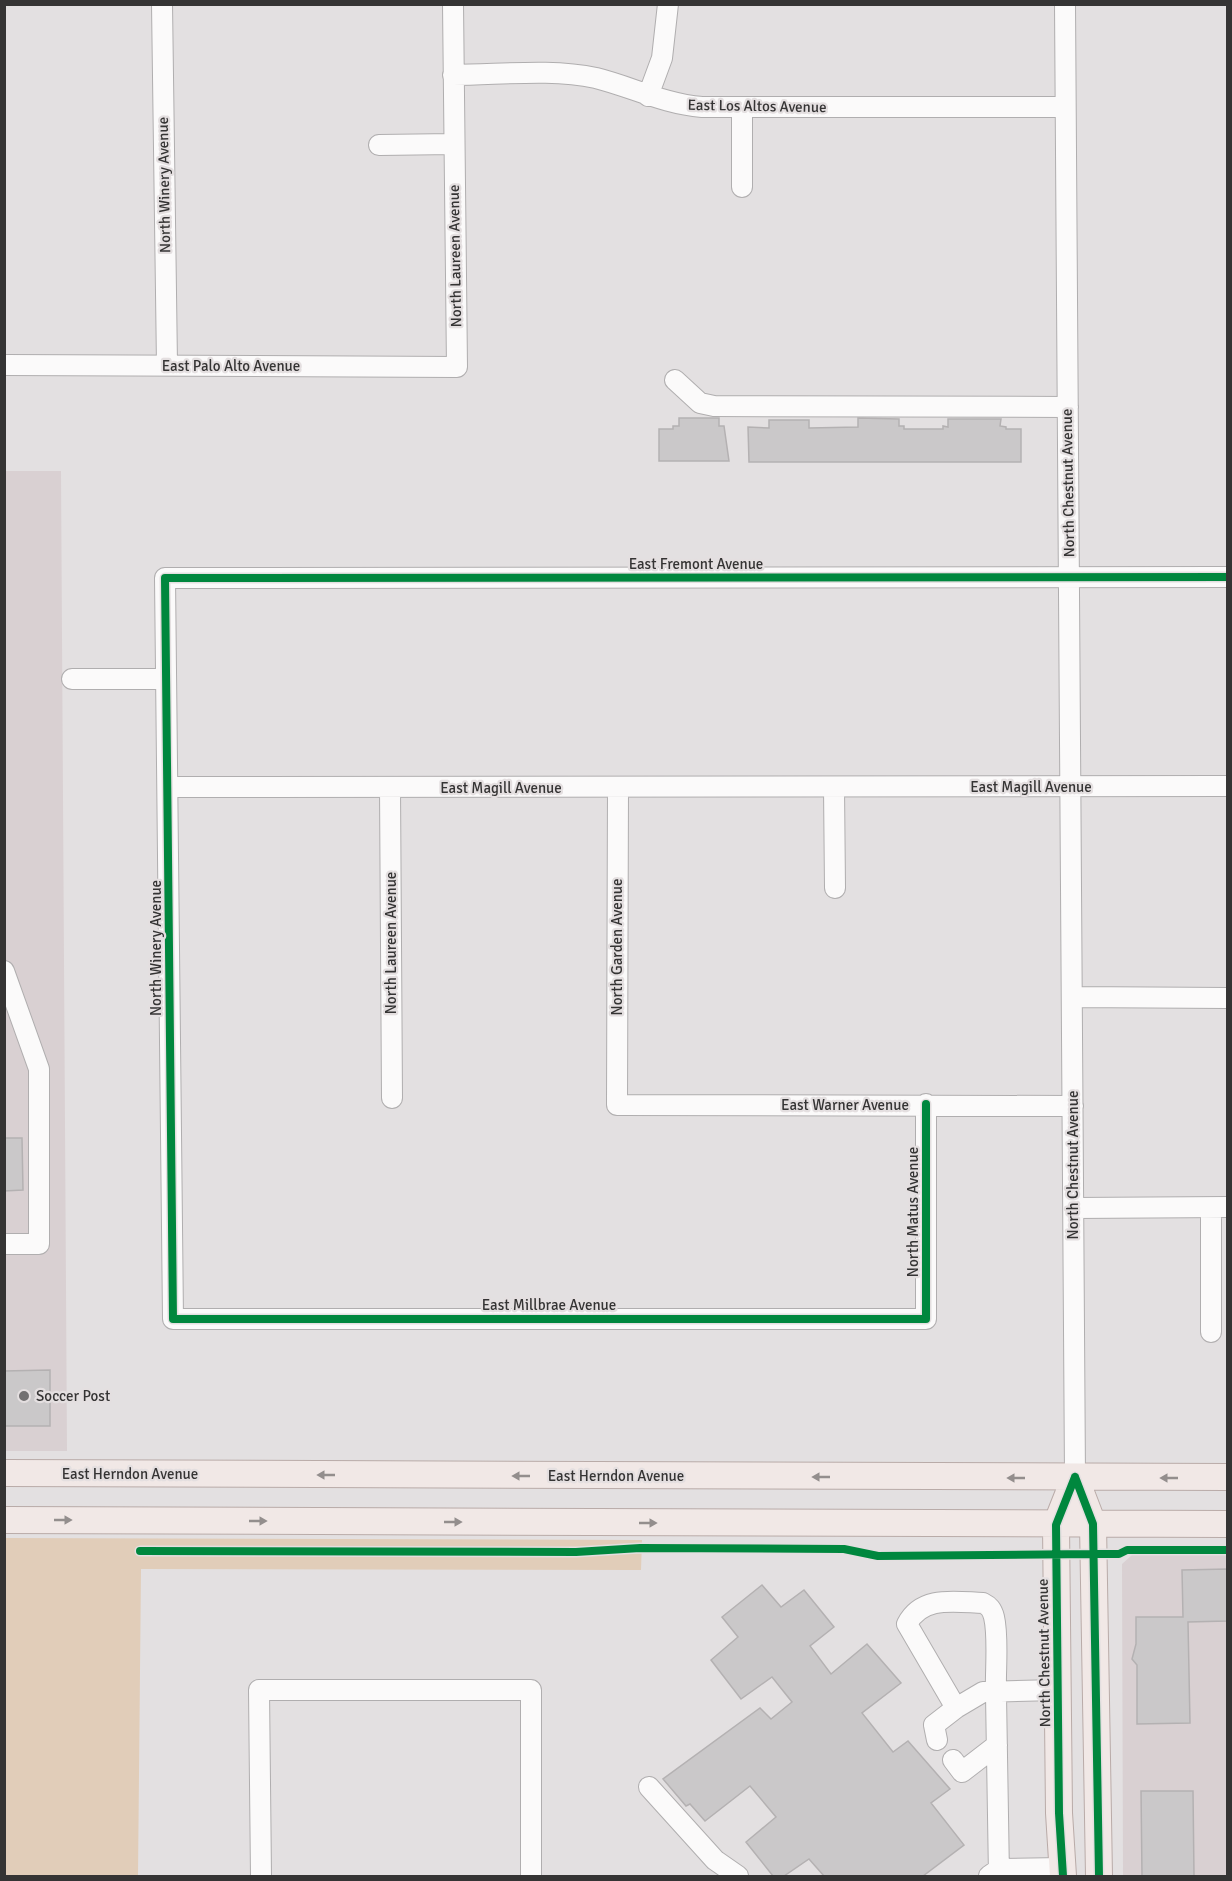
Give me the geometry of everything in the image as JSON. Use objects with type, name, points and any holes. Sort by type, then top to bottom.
[{"type":"main road","name":"East Herndon Avenue","points":[[4,1473],[1227,1477]]},
{"type":"main road","name":"North Chestnut Avenue","points":[[1075,1477],[1093,1524],[1099,1876]]},
{"type":"main road","name":"North Chestnut Avenue","points":[[1066,1874],[1058,1690],[1056,1524],[1075,1477]]},
{"type":"main road","points":[[4,1520],[1227,1524]]},
{"type":"street","name":"North Winery Avenue","points":[[162,4],[167,365]]},
{"type":"street","name":"North Laureen Avenue","points":[[453,4],[457,367]]},
{"type":"street","points":[[648,96],[662,58],[668,4]]},
{"type":"street","name":"North Chestnut Avenue","points":[[1065,4],[1075,1477]]},
{"type":"street","name":"East Los Altos Avenue","points":[[453,75],[566,74],[620,85],[648,96],[685,106],[742,108],[1065,107]]},
{"type":"street","points":[[742,108],[742,187]]},
{"type":"street","points":[[379,145],[453,144]]},
{"type":"street","name":"East Palo Alto Avenue","points":[[4,365],[457,367]]},
{"type":"street","points":[[675,380],[700,403],[714,406],[1068,407]]},
{"type":"street","name":"East Fremont Avenue","points":[[165,578],[1227,577]]},
{"type":"street","name":"North Winery Avenue","points":[[165,578],[172,1319]]},
{"type":"street","points":[[72,679],[166,679]]},
{"type":"street","name":"East Magill Avenue","points":[[168,787],[1227,786]]},
{"type":"street","name":"North Laureen Avenue","points":[[390,788],[392,1098]]},
{"type":"street","name":"North Garden Avenue","points":[[617,1105],[618,788]]},
{"type":"street","points":[[834,788],[835,888]]},
{"type":"street","points":[[4,971],[39,1069],[39,1244],[4,1245]]},
{"type":"street","points":[[1072,997],[1227,998]]},
{"type":"street","name":"North Matus Avenue","points":[[926,1104],[926,1319]]},
{"type":"street","name":"East Warner Avenue","points":[[617,1105],[1073,1106]]},
{"type":"street","points":[[1074,1208],[1219,1207],[1211,1332]]},
{"type":"street","name":"East Millbrae Avenue","points":[[172,1319],[926,1319]]},
{"type":"street","points":[[956,1708],[907,1624],[910,1617],[929,1602],[983,1603],[990,1606],[994,1619],[997,1745],[996,1874],[1066,1874]]},
{"type":"street","points":[[261,1876],[259,1690],[531,1690],[531,1876]]},
{"type":"street","points":[[937,1740],[934,1725],[956,1708],[983,1692],[1058,1690]]},
{"type":"street","points":[[953,1760],[962,1772],[997,1745]]},
{"type":"street","points":[[649,1787],[715,1860],[738,1876]]},
{"type":"shaded area","points":[[5,471],[61,471],[67,1451],[5,1451]]},
{"type":"shaded area","points":[[5,1538],[642,1540],[641,1570],[141,1569],[138,1876],[5,1876]]},
{"type":"shaded area","points":[[1227,1554],[1227,1876],[1123,1876],[1122,1564],[1132,1555]]},
{"type":"building","points":[[679,418],[719,418],[719,426],[724,426],[729,461],[659,461],[659,429],[673,429],[673,426],[679,426]]},
{"type":"building","points":[[858,418],[899,419],[899,426],[904,426],[904,429],[943,429],[943,426],[948,427],[948,419],[1001,419],[1000,426],[1006,429],[1021,429],[1021,462],[749,462],[748,427],[769,428],[769,420],[809,420],[809,428],[858,427]]},
{"type":"building","points":[[4,1138],[22,1138],[23,1190],[4,1191]]},
{"type":"building","points":[[50,1370],[50,1426],[4,1426],[4,1371]]},
{"type":"building","points":[[1227,1569],[1227,1621],[1188,1622],[1190,1723],[1137,1724],[1137,1665],[1132,1659],[1136,1644],[1136,1617],[1183,1617],[1182,1570]]},
{"type":"building","points":[[762,1585],[781,1607],[804,1590],[834,1627],[810,1646],[831,1674],[867,1644],[901,1683],[862,1713],[893,1752],[908,1741],[950,1789],[931,1803],[964,1845],[923,1876],[824,1876],[809,1859],[784,1876],[773,1876],[746,1842],[776,1817],[750,1786],[705,1821],[690,1804],[686,1806],[663,1779],[760,1708],[771,1719],[792,1702],[772,1677],[741,1699],[711,1660],[738,1637],[722,1617]]},
{"type":"building","points":[[1141,1791],[1193,1791],[1194,1876],[1142,1876]]},
{"type":"cycle path","points":[[926,1104],[926,1319],[173,1319],[165,578],[1228,577]]},
{"type":"cycle path","points":[[1075,1477],[1093,1524],[1099,1876]]},
{"type":"cycle path","points":[[1063,1876],[1059,1813],[1056,1525],[1075,1477]]},
{"type":"cycle path","points":[[140,1551],[576,1552],[640,1548],[844,1549],[878,1556],[1119,1554],[1127,1550],[1228,1550]]},
{"type":"place","name":"Soccer Post","points":[[24,1396]]}]
